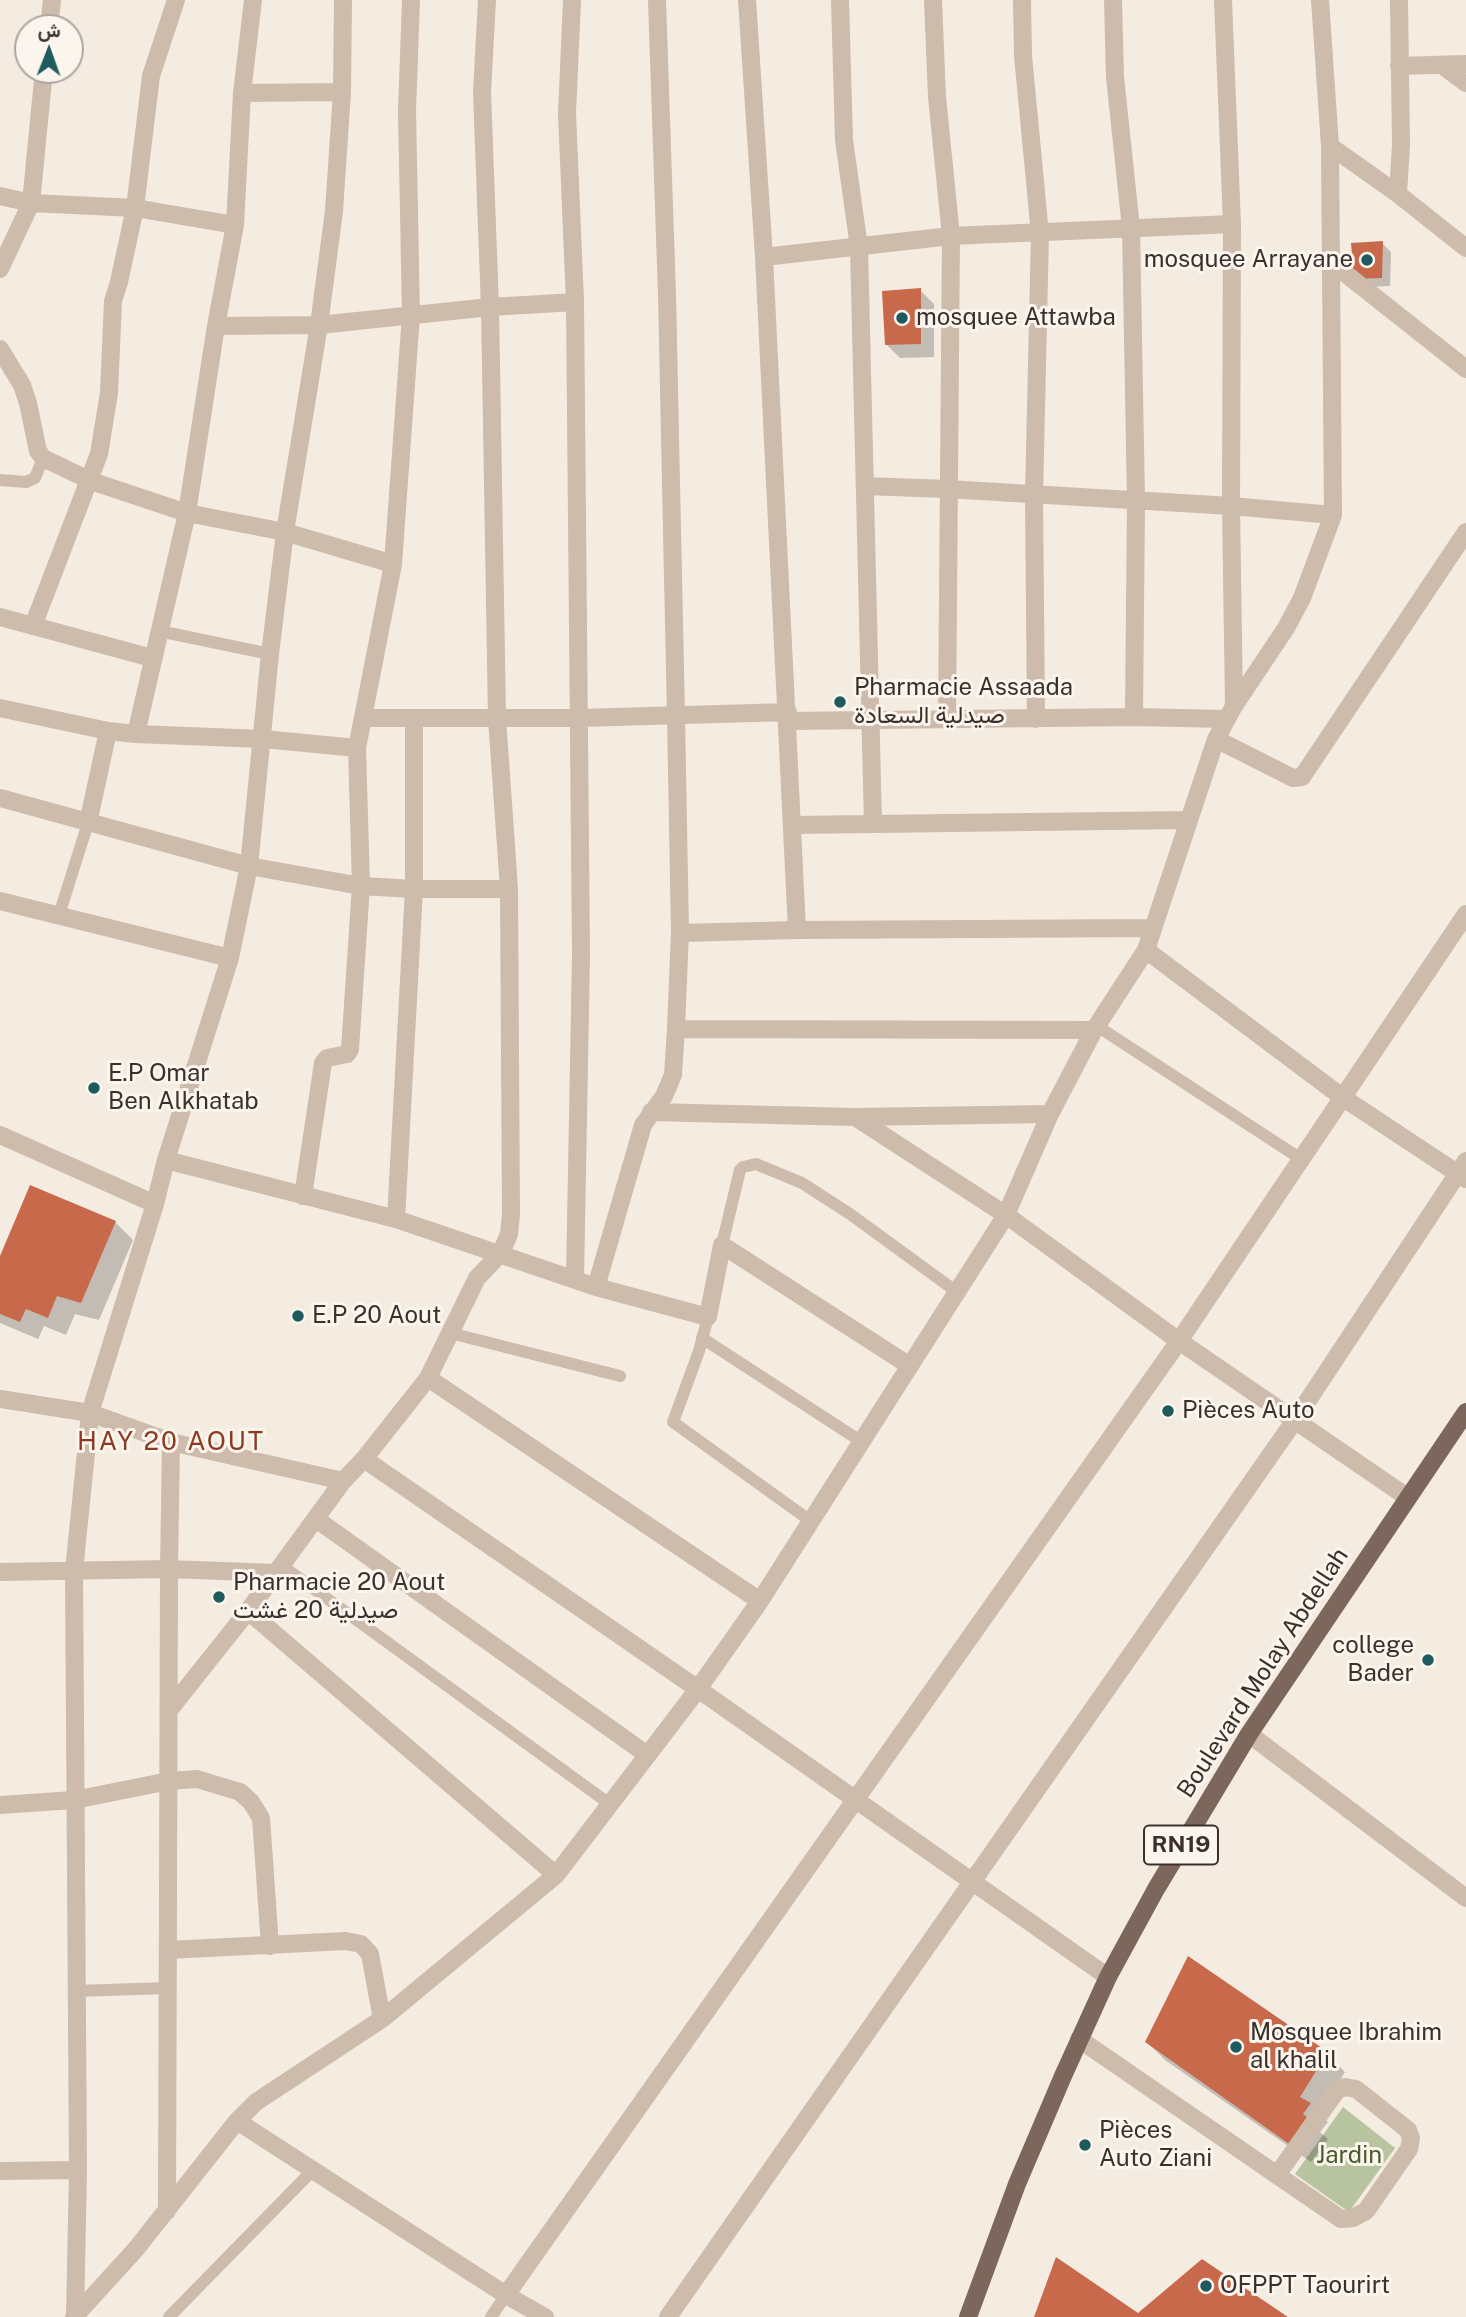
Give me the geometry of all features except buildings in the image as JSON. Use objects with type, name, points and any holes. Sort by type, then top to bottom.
[{"type":"main road","name":"Boulevard Molay Abdellah","points":[[968,2317],[1017,2185],[1108,1977],[1197,1819],[1250,1734],[1466,1412]]},
{"type":"street","points":[[33,626],[100,454],[106,420],[113,301],[135,208],[151,76],[176,0]]},
{"type":"street","points":[[135,734],[187,513],[216,326],[235,225],[242,93],[253,0]]},
{"type":"street","points":[[74,2316],[78,2170],[74,1571],[90,1413],[230,958],[249,866],[285,532],[319,325],[334,211],[342,92],[343,0]]},
{"type":"street","points":[[303,1196],[323,1063],[327,1058],[347,1054],[350,1049],[361,886],[357,748],[393,564],[411,315],[407,111],[411,0]]},
{"type":"street","points":[[170,1709],[248,1611],[343,1481],[364,1459],[428,1378],[477,1278],[501,1253],[509,1234],[509,889],[498,718],[490,307],[482,92],[487,0]]},
{"type":"street","points":[[572,0],[567,113],[575,302],[581,955],[575,1278]]},
{"type":"street","points":[[596,1287],[638,1139],[651,1112],[664,1096],[673,1075],[676,1029],[680,933],[676,716],[667,295],[657,0]]},
{"type":"street","points":[[747,0],[764,257],[797,930]]},
{"type":"street","points":[[840,0],[844,140],[859,247],[873,824]]},
{"type":"street","points":[[933,0],[937,97],[951,236],[947,719]]},
{"type":"street","points":[[1022,0],[1023,56],[1040,234],[1034,495],[1036,719]]},
{"type":"street","points":[[1113,0],[1115,77],[1131,228],[1136,501],[1135,717]]},
{"type":"street","points":[[1223,0],[1232,224],[1230,713]]},
{"type":"street","points":[[74,2316],[167,2211],[237,2121],[264,2097],[382,2019],[556,1875],[698,1689],[760,1601],[1006,1215],[1050,1114],[1095,1028],[1146,950],[1216,739],[1302,598],[1333,515],[1330,146],[1320,0]]},
{"type":"street","points":[[1398,194],[1401,145],[1399,0]]},
{"type":"street","points":[[1399,66],[1466,64]]},
{"type":"street","points":[[1442,65],[1466,83]]},
{"type":"street","points":[[0,269],[31,202],[43,84]]},
{"type":"street","points":[[242,93],[342,92]]},
{"type":"street","points":[[1330,146],[1398,194],[1466,248]]},
{"type":"street","points":[[0,196],[31,202],[135,208],[235,225]]},
{"type":"street","points":[[764,257],[951,236],[1232,224]]},
{"type":"street","points":[[1332,263],[1466,369]]},
{"type":"street","points":[[216,326],[319,325],[490,307],[575,302]]},
{"type":"street","points":[[0,349],[22,385],[38,450],[43,458],[91,481],[187,513],[285,532],[393,564]]},
{"type":"street","points":[[865,486],[1231,506],[1333,515]]},
{"type":"street","points":[[1216,739],[1293,778],[1302,778],[1466,531]]},
{"type":"street","points":[[0,617],[152,658]]},
{"type":"street","points":[[0,708],[108,731],[263,739],[357,748]]},
{"type":"street","points":[[364,718],[788,716],[1036,719],[1230,713]]},
{"type":"street","points":[[396,1219],[414,889],[414,719]]},
{"type":"street","points":[[88,823],[108,731]]},
{"type":"street","points":[[0,798],[249,866],[361,886],[509,889]]},
{"type":"street","points":[[793,825],[1189,820]]},
{"type":"street","points":[[0,901],[230,958]]},
{"type":"street","points":[[506,2295],[1180,1341],[1466,914]]},
{"type":"street","points":[[680,933],[1153,928]]},
{"type":"street","points":[[668,2317],[1295,1420],[1463,1171],[1342,1097],[1146,950]]},
{"type":"street","points":[[676,1029],[1095,1028]]},
{"type":"street","points":[[651,1112],[855,1117],[1050,1114]]},
{"type":"street","points":[[855,1117],[1006,1215],[1180,1341],[1407,1497]]},
{"type":"street","points":[[0,1135],[155,1204]]},
{"type":"street","points":[[166,1160],[396,1219],[596,1287],[708,1317],[722,1245],[910,1366]]},
{"type":"street","points":[[428,1378],[760,1601]]},
{"type":"street","points":[[0,1399],[90,1413],[171,1442],[343,1481]]},
{"type":"street","points":[[167,2211],[171,1442]]},
{"type":"street","points":[[364,1459],[1108,1977]]},
{"type":"street","points":[[316,1519],[646,1754]]},
{"type":"street","points":[[0,1572],[278,1569]]},
{"type":"street","points":[[248,1611],[556,1875]]},
{"type":"street","points":[[1250,1734],[1466,1898]]},
{"type":"street","points":[[0,1805],[74,1800],[169,1781],[197,1779],[240,1792],[251,1802],[261,1818],[270,1946]]},
{"type":"street","points":[[169,1951],[345,1941],[361,1944],[370,1954],[382,2019]]},
{"type":"street","points":[[1079,2039],[1341,2219],[1353,2218],[1366,2211],[1409,2149],[1411,2138],[1408,2130],[1356,2089],[1345,2087],[1337,2090],[1277,2175]]},
{"type":"street","points":[[237,2121],[506,2295],[545,2317]]},
{"type":"street","points":[[0,2171],[78,2170]]},
{"type":"lane","points":[[0,480],[26,482],[35,478],[43,458]]},
{"type":"lane","points":[[159,631],[270,654]]},
{"type":"lane","points":[[59,915],[88,823]]},
{"type":"lane","points":[[1095,1028],[1301,1159]]},
{"type":"lane","points":[[722,1245],[740,1170],[757,1164],[802,1183],[850,1214],[957,1292]]},
{"type":"lane","points":[[708,1317],[673,1422],[812,1522]]},
{"type":"lane","points":[[450,1333],[620,1376]]},
{"type":"lane","points":[[702,1338],[863,1442]]},
{"type":"lane","points":[[278,1569],[611,1805]]},
{"type":"lane","points":[[76,1991],[168,1987]]},
{"type":"lane","points":[[169,2317],[313,2170]]},
{"type":"lane","points":[[491,2317],[506,2295]]},
{"type":"green space","name":"Jardin","points":[[1343,2107],[1395,2148],[1349,2212],[1295,2174]]},
{"type":"place","name":"mosquee Arrayane","points":[[1367,260]]},
{"type":"place","name":"mosquee Attawba","points":[[902,318]]},
{"type":"place","name":"Pharmacie Assaada صيدلية السعادة","points":[[840,702]]},
{"type":"place","name":"E.P Omar Ben Alkhatab","points":[[94,1088]]},
{"type":"place","name":"E.P 20 Aout","points":[[298,1316]]},
{"type":"place","name":"Pièces Auto","points":[[1168,1411]]},
{"type":"place","name":"Pharmacie 20 Aout صيدلية 20 غشت","points":[[219,1597]]},
{"type":"place","name":"college Bader","points":[[1428,1660]]},
{"type":"place","name":"Mosquee Ibrahim al khalil","points":[[1236,2047]]},
{"type":"place","name":"Pièces Auto Ziani","points":[[1085,2145]]},
{"type":"place","name":"OFPPT Taourirt","points":[[1206,2286]]},
{"type":"district","name":"HAY 20 AOUT","points":[[171,1442]]}]
